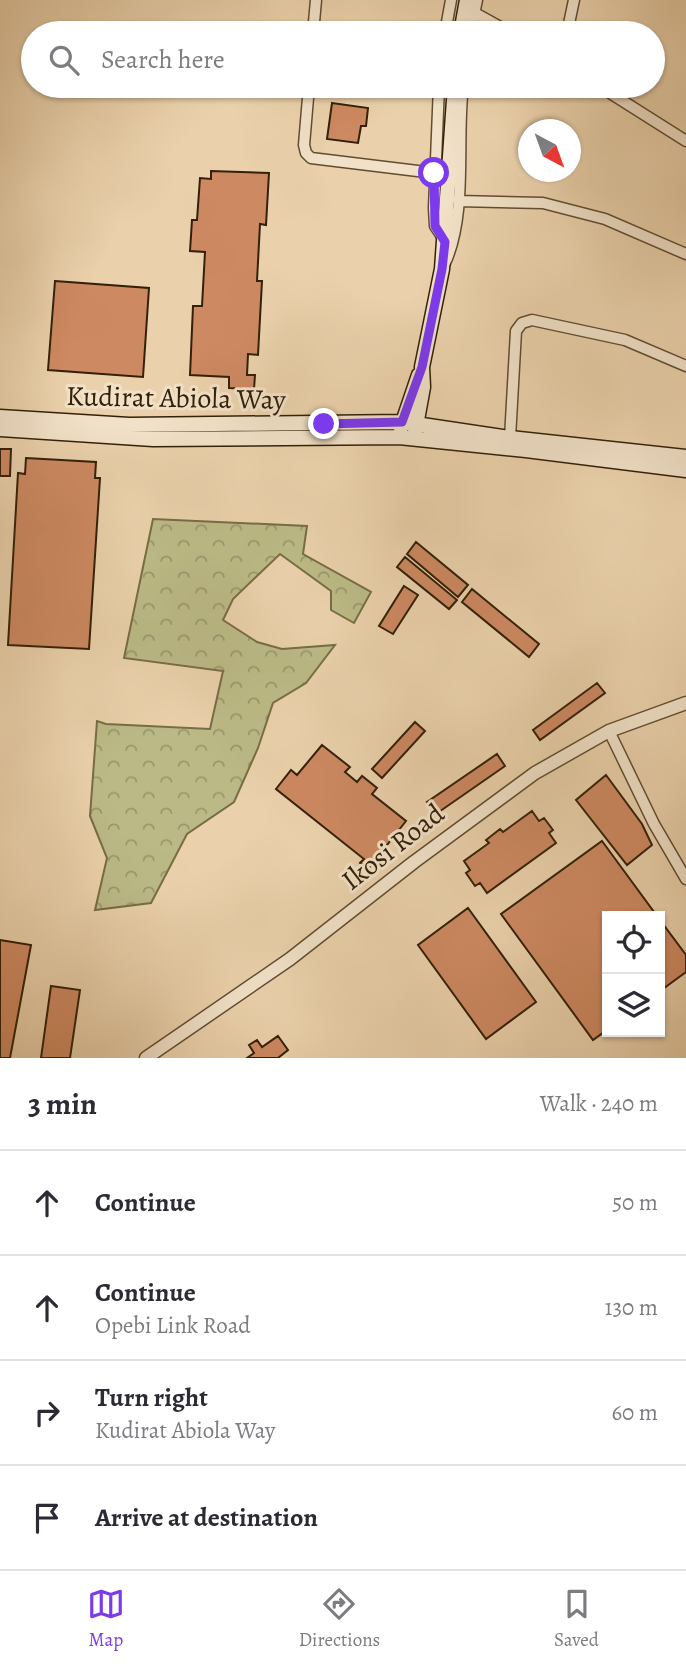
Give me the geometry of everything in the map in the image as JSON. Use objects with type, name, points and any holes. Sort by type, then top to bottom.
[{"type":"main road","points":[[408,431],[423,387],[422,367],[453,197],[453,98]]},
{"type":"main road","name":"Kudirat Abiola Way","points":[[0,417],[129,425],[408,431],[510,438],[686,457]]},
{"type":"main road","name":"Kudirat Abiola Way","points":[[0,429],[153,439],[408,431],[686,470]]},
{"type":"street","points":[[314,21],[316,0]]},
{"type":"street","points":[[447,21],[451,0]]},
{"type":"street","points":[[477,0],[470,6],[493,21]]},
{"type":"street","points":[[569,21],[574,0]]},
{"type":"street","points":[[308,98],[304,145],[311,158],[434,173]]},
{"type":"street","points":[[438,98],[434,173],[435,226],[445,242]]},
{"type":"street","points":[[442,269],[451,248],[462,98]]},
{"type":"street","points":[[618,98],[686,141]]},
{"type":"street","points":[[453,197],[542,203],[605,219],[686,254]]},
{"type":"street","points":[[510,438],[516,331],[522,323],[532,320],[604,334],[686,366]]},
{"type":"street","name":"Ikosi Road","points":[[146,1058],[290,959],[515,786],[609,731],[686,703]]},
{"type":"street","points":[[609,731],[654,824],[686,879]]},
{"type":"green space","points":[[153,519],[307,526],[303,554],[371,592],[354,623],[331,610],[331,591],[280,554],[233,599],[223,620],[257,642],[282,649],[335,645],[306,683],[273,703],[258,748],[234,802],[187,834],[151,903],[95,910],[107,858],[90,816],[97,721],[106,724],[210,729],[223,671],[124,658]]},
{"type":"building","points":[[332,103],[368,108],[366,126],[361,126],[358,143],[327,139]]},
{"type":"building","points":[[211,171],[269,173],[266,225],[260,224],[257,281],[262,281],[258,355],[248,354],[247,375],[255,375],[254,389],[229,388],[229,377],[190,375],[193,306],[202,306],[205,252],[190,251],[192,220],[197,220],[200,178],[211,179]]},
{"type":"building","points":[[55,281],[149,288],[143,377],[48,370]]},
{"type":"building","points":[[0,449],[11,449],[10,476],[0,476]]},
{"type":"building","points":[[26,458],[96,462],[95,478],[100,478],[89,649],[8,645],[18,473],[25,474]]},
{"type":"building","points":[[416,542],[468,585],[458,597],[407,554]]},
{"type":"building","points":[[405,557],[457,600],[449,609],[397,567]]},
{"type":"building","points":[[404,586],[418,595],[393,634],[379,626]]},
{"type":"building","points":[[472,589],[539,644],[529,657],[462,602]]},
{"type":"building","points":[[597,683],[605,693],[540,740],[533,730]]},
{"type":"building","points":[[415,722],[425,731],[382,778],[372,769]]},
{"type":"building","points":[[322,745],[350,767],[345,772],[357,782],[362,776],[377,788],[372,794],[406,821],[368,869],[360,863],[364,859],[276,789],[291,770],[297,775]]},
{"type":"building","points":[[497,754],[505,766],[436,814],[427,802]]},
{"type":"building","points":[[606,775],[642,824],[652,845],[627,865],[576,800]]},
{"type":"building","points":[[532,811],[539,821],[544,818],[553,830],[549,833],[556,843],[487,893],[480,883],[475,886],[466,873],[470,870],[464,861],[489,843],[486,840],[500,829],[503,832]]},
{"type":"building","points":[[602,841],[653,911],[602,911],[602,1034],[593,1040],[501,914]]},
{"type":"building","points":[[468,908],[536,1002],[486,1039],[418,945]]},
{"type":"building","points":[[665,927],[686,955],[686,972],[665,987]]},
{"type":"building","points":[[0,940],[31,945],[10,1058],[0,1058]]},
{"type":"building","points":[[51,986],[80,990],[70,1058],[41,1058]]},
{"type":"building","points":[[278,1036],[288,1050],[278,1058],[247,1058],[254,1053],[249,1045],[257,1040],[262,1047]]},
{"type":"route","points":[[324,424],[402,422],[422,367],[442,269],[445,242],[435,226],[434,173]]}]
